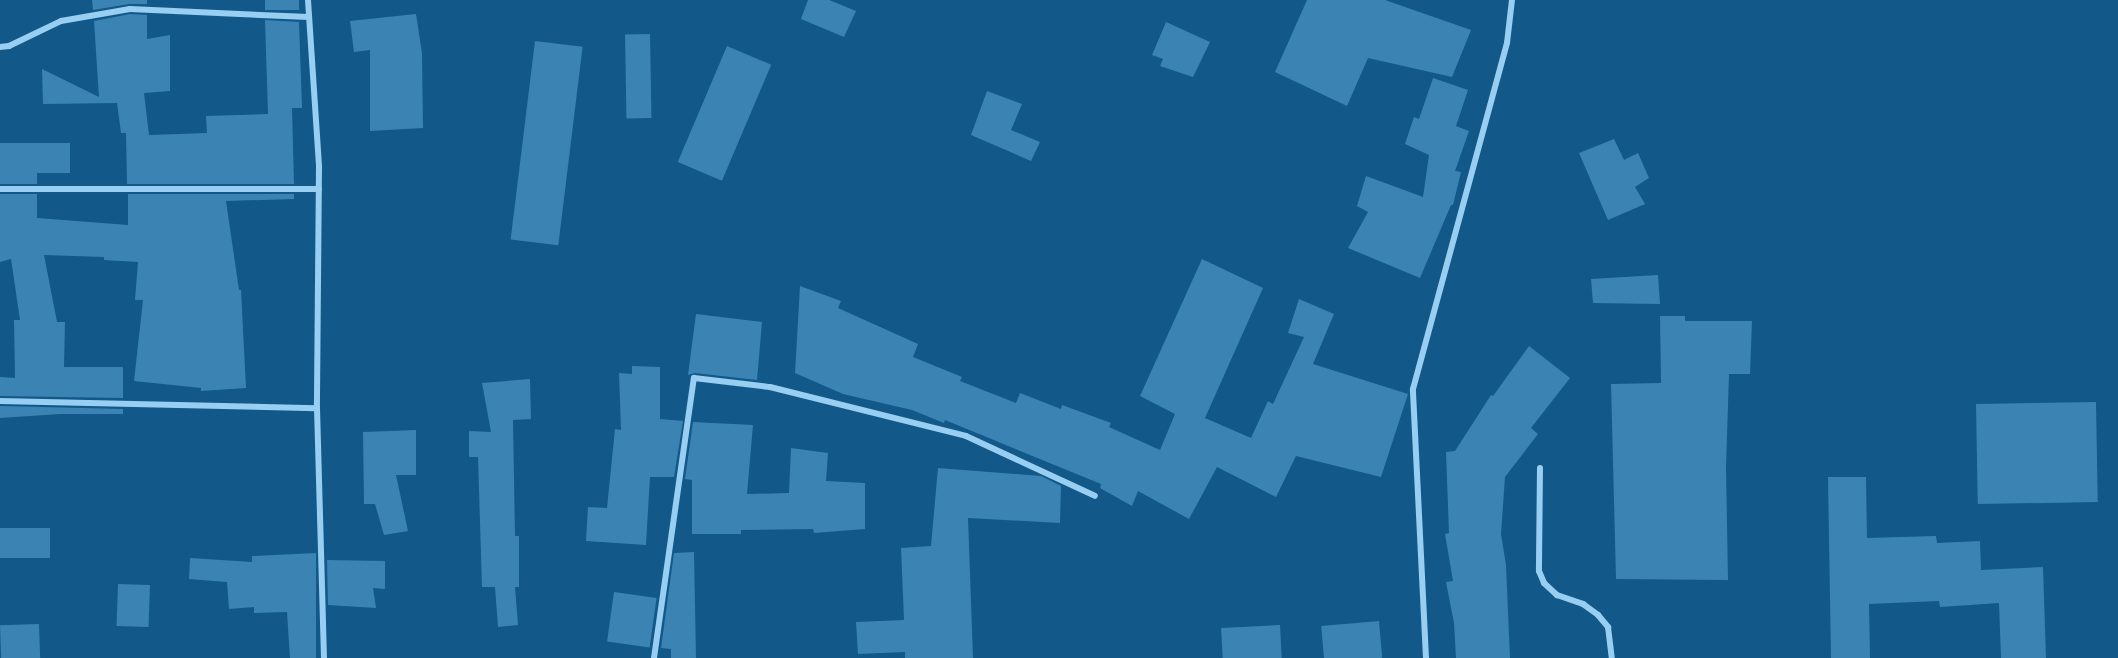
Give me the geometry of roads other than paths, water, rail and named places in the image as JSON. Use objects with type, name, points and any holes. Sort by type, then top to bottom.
[{"type":"street","points":[[308,0],[319,189],[317,408],[324,658]]},
{"type":"street","points":[[1426,658],[1413,388],[1507,43],[1512,0]]},
{"type":"street","points":[[0,47],[9,46],[61,21],[130,9],[309,17]]},
{"type":"street","points":[[0,189],[319,189]]},
{"type":"street","points":[[654,658],[694,378],[770,387],[966,436],[1095,496]]},
{"type":"street","points":[[0,401],[317,408]]},
{"type":"street","points":[[1540,468],[1539,571],[1544,583],[1557,595],[1583,604],[1598,615],[1608,627],[1612,658]]}]
